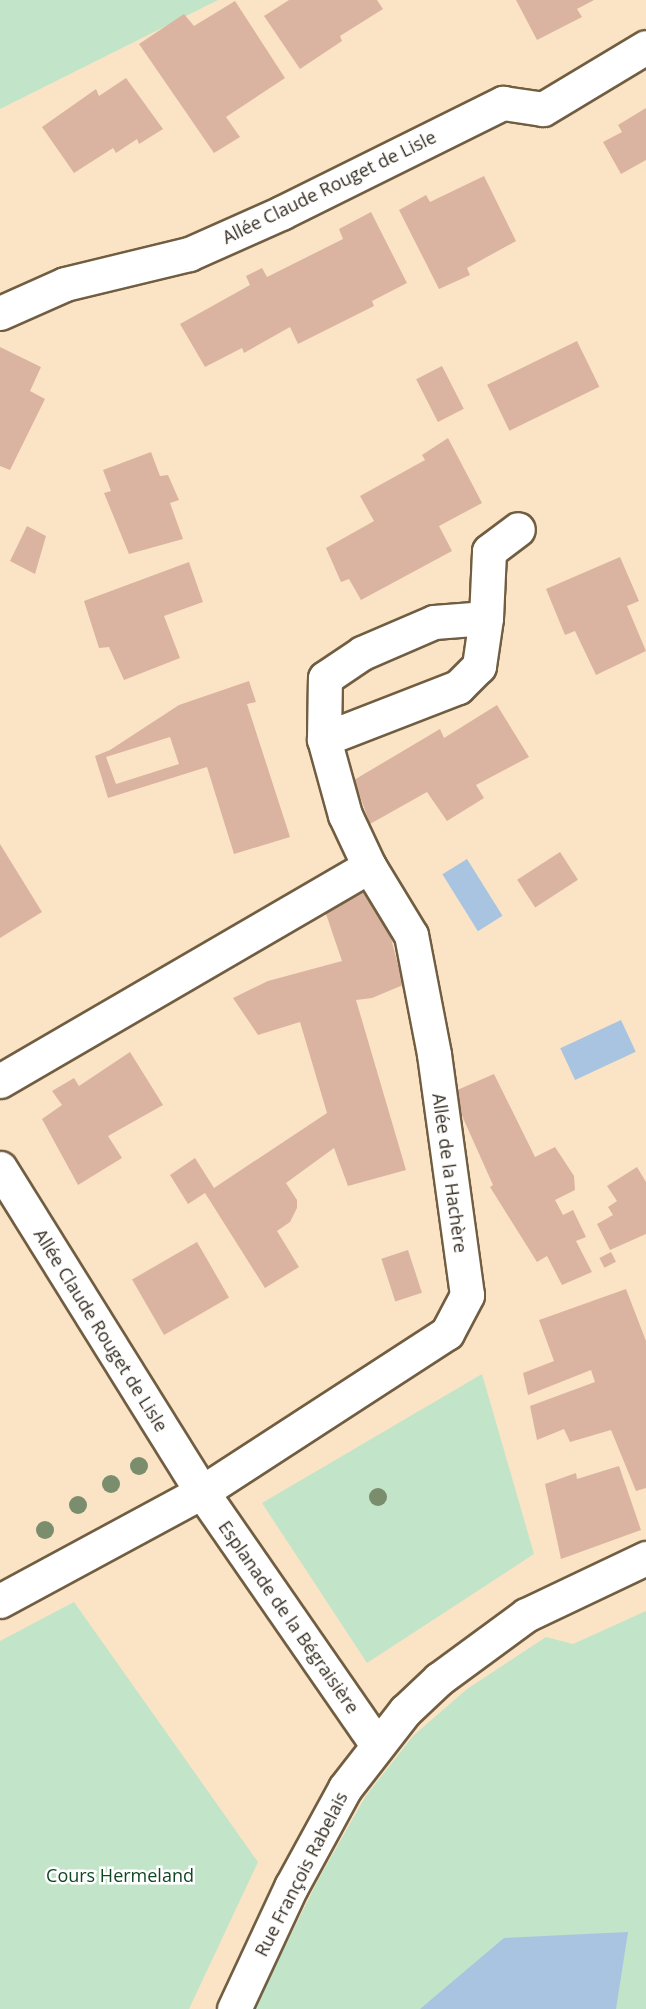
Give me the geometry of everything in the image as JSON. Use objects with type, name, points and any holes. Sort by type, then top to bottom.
[{"type":"street","name":"Allée Claude Rouget de Lisle","points":[[0,313],[65,284],[189,254],[281,213],[504,103],[543,109],[646,47]]},
{"type":"street","points":[[324,739],[458,687],[479,666],[486,618],[489,552],[518,529]]},
{"type":"street","name":"Allée de la Hachère","points":[[0,1601],[202,1492],[447,1333],[466,1295],[434,1054],[411,935],[369,866],[345,815],[324,739],[325,678],[362,653],[434,622],[486,618]]},
{"type":"street","points":[[0,1081],[369,866]]},
{"type":"street","name":"Allée Claude Rouget de Lisle","points":[[0,1168],[202,1492]]},
{"type":"street","name":"Esplanade de la Bégraisière","points":[[202,1492],[376,1743]]},
{"type":"street","name":"Rue François Rabelais","points":[[234,2009],[320,1832],[376,1743],[439,1679],[526,1615],[646,1558]]},
{"type":"green space","points":[[0,0],[218,0],[0,109]]},
{"type":"green space","points":[[482,1374],[534,1554],[367,1663],[262,1503]]},
{"type":"green space","name":"Cours Hermeland","points":[[74,1602],[258,1862],[189,2009],[0,2009],[0,1641]]},
{"type":"green space","points":[[646,1611],[646,2009],[254,2009],[318,1880],[365,1797],[413,1736],[467,1689],[546,1637],[573,1644]]},
{"type":"water","points":[[467,859],[503,916],[478,931],[442,874]]},
{"type":"water","points":[[621,1020],[636,1052],[575,1080],[560,1048]]},
{"type":"water","points":[[628,1932],[616,2009],[420,2009],[504,1938]]},
{"type":"building","points":[[289,0],[377,0],[383,9],[340,36],[342,41],[300,69],[264,16]]},
{"type":"building","points":[[516,0],[594,0],[577,9],[582,17],[537,40]]},
{"type":"building","points":[[235,1],[285,78],[226,117],[240,137],[214,153],[139,44],[184,14],[194,26]]},
{"type":"building","points":[[126,78],[163,129],[139,144],[137,139],[116,153],[113,148],[74,173],[42,127],[96,89],[99,96]]},
{"type":"building","points":[[646,108],[646,160],[621,174],[603,142],[622,132],[618,125]]},
{"type":"building","points":[[484,176],[516,241],[467,268],[470,275],[439,289],[399,210],[426,195],[430,202]]},
{"type":"building","points":[[371,212],[407,283],[372,301],[374,306],[298,344],[290,327],[244,353],[242,348],[205,367],[180,324],[250,285],[246,276],[262,268],[267,277],[343,239],[339,229]]},
{"type":"building","points":[[577,341],[599,387],[509,431],[487,385]]},
{"type":"building","points":[[0,347],[41,367],[30,391],[45,399],[10,470],[0,466]]},
{"type":"building","points":[[442,366],[464,409],[438,422],[416,379]]},
{"type":"building","points":[[448,438],[482,503],[439,526],[452,551],[361,600],[349,579],[341,582],[326,548],[374,521],[360,496],[425,460],[422,455]]},
{"type":"building","points":[[151,452],[160,476],[168,475],[179,500],[170,503],[183,539],[129,554],[104,493],[111,491],[103,470]]},
{"type":"building","points":[[27,526],[46,536],[35,574],[10,561]]},
{"type":"building","points":[[620,557],[639,601],[627,606],[646,651],[596,675],[575,631],[565,635],[546,589]]},
{"type":"building","points":[[189,562],[203,602],[164,616],[180,658],[124,680],[109,647],[99,648],[84,601]]},
{"type":"building","points":[[249,681],[256,702],[247,704],[290,837],[234,854],[207,767],[108,798],[95,756],[110,750],[179,705]],"holes":[[[170,737],[179,764],[116,784],[106,757]]]},
{"type":"building","points":[[497,705],[529,757],[476,785],[484,798],[447,821],[427,792],[370,824],[354,780],[440,729],[444,738]]},
{"type":"building","points":[[0,844],[42,912],[0,938]]},
{"type":"building","points":[[560,852],[578,880],[535,907],[517,880]]},
{"type":"building","points":[[367,891],[390,934],[403,985],[372,998],[356,1000],[406,1170],[348,1186],[334,1148],[286,1183],[297,1200],[297,1208],[290,1222],[277,1231],[299,1267],[265,1288],[205,1193],[188,1204],[170,1175],[195,1158],[214,1188],[327,1113],[300,1022],[258,1035],[233,998],[268,981],[342,961],[325,911]]},
{"type":"building","points":[[130,1052],[163,1105],[108,1136],[122,1158],[78,1185],[42,1119],[62,1105],[52,1091],[74,1078],[79,1086]]},
{"type":"building","points":[[494,1074],[535,1157],[555,1147],[574,1176],[575,1190],[555,1200],[563,1215],[573,1210],[586,1237],[576,1241],[592,1272],[562,1285],[547,1256],[537,1262],[490,1187],[493,1185],[463,1118],[455,1091]]},
{"type":"building","points":[[637,1167],[646,1182],[646,1234],[610,1250],[597,1224],[613,1215],[608,1207],[617,1201],[607,1186]]},
{"type":"building","points":[[197,1242],[229,1297],[164,1335],[132,1280]]},
{"type":"building","points":[[408,1250],[422,1293],[395,1301],[381,1259]]},
{"type":"building","points":[[611,1252],[616,1262],[604,1268],[599,1258]]},
{"type":"building","points":[[626,1289],[646,1341],[646,1488],[636,1491],[611,1430],[570,1442],[564,1429],[537,1440],[530,1406],[595,1382],[591,1370],[528,1395],[523,1373],[554,1361],[539,1320]]},
{"type":"building","points":[[619,1466],[641,1530],[561,1559],[545,1484],[576,1473],[577,1479]]}]
